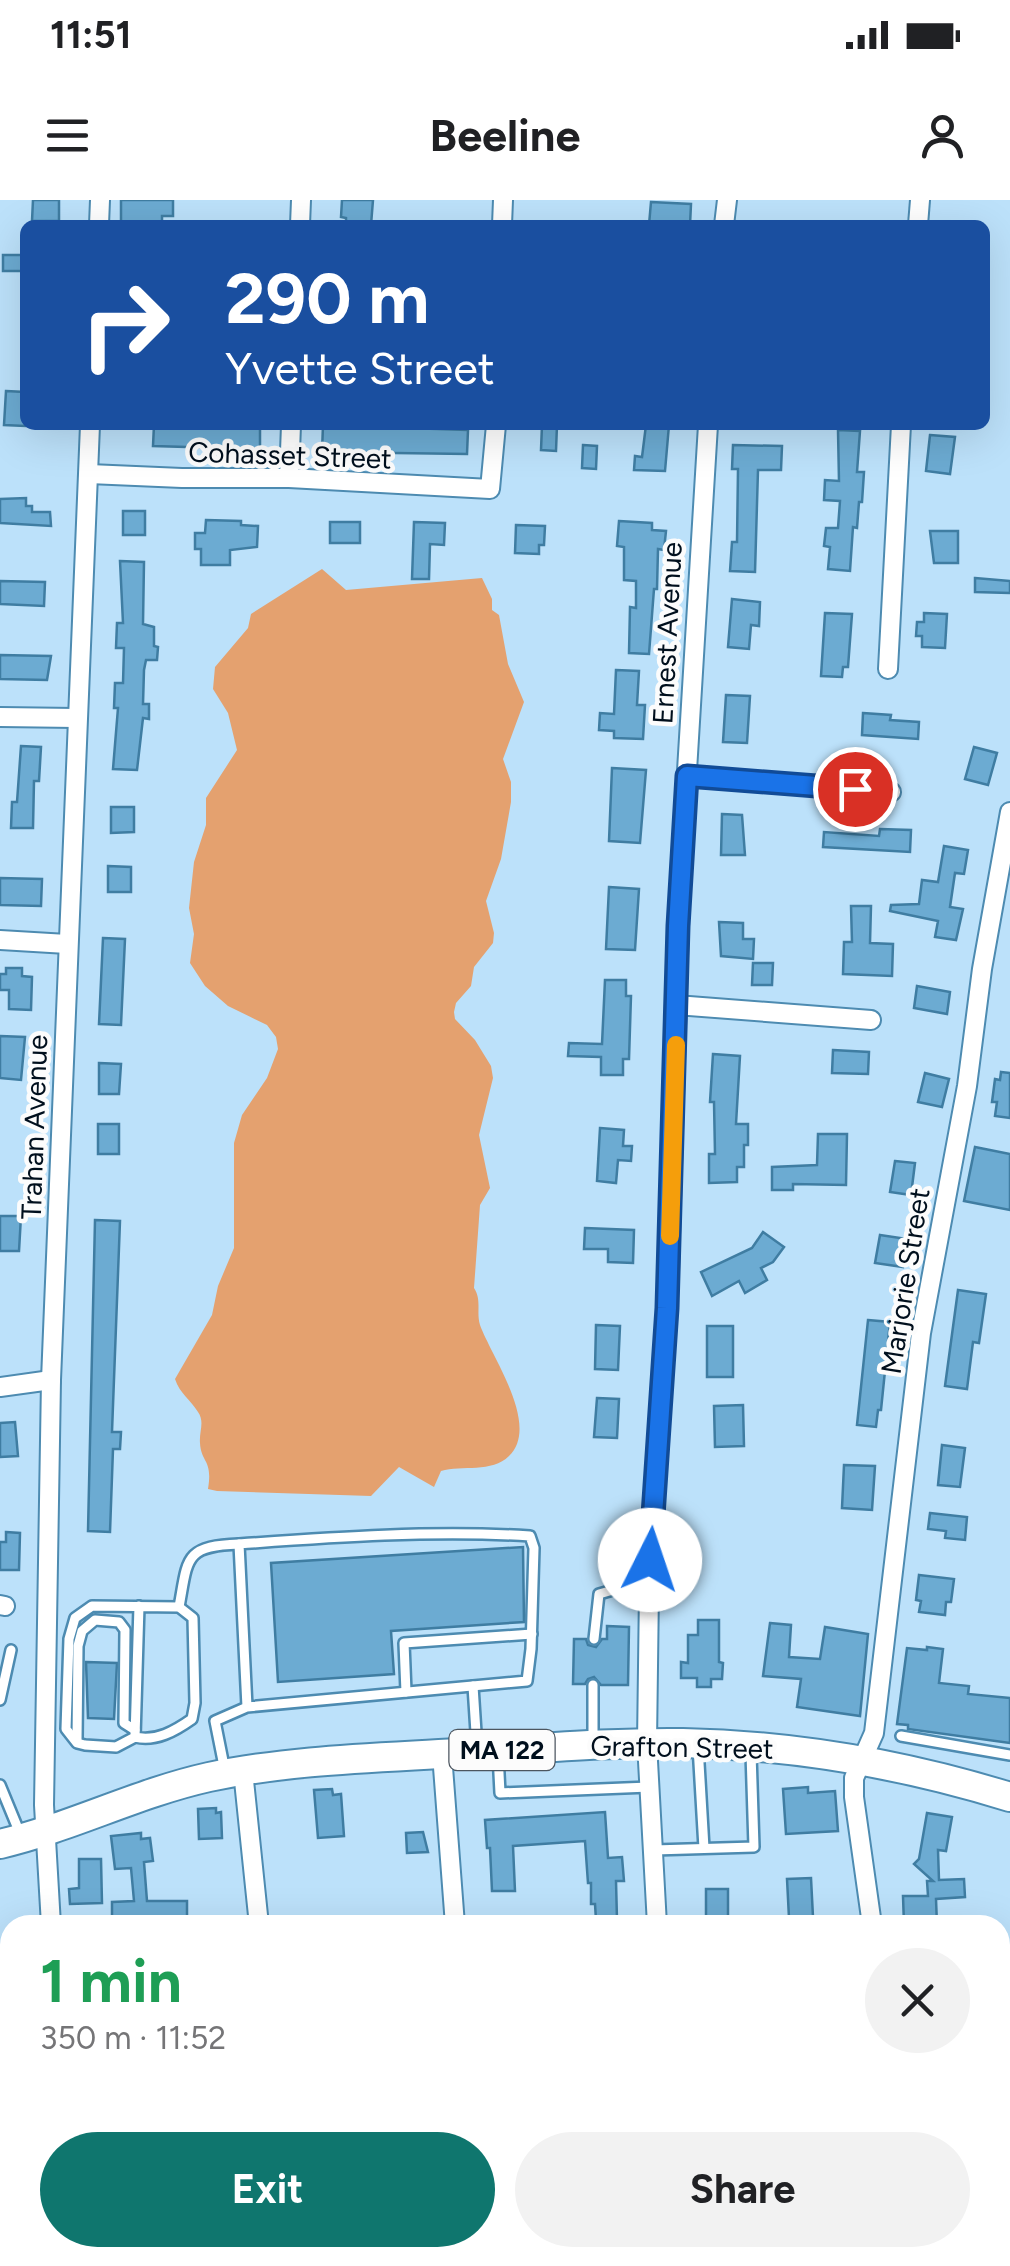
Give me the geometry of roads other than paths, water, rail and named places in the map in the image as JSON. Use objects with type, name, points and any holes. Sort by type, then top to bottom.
[{"type":"highway","name":"Grafton Street","points":[[22,1838],[164,1788],[234,1773],[594,1744],[751,1746],[861,1760],[1010,1798]]},
{"type":"street","name":"Trahan Avenue","points":[[48,1915],[22,1838],[51,1380],[90,430]]},
{"type":"street","points":[[289,478],[291,430]]},
{"type":"street","name":"Cohasset Street","points":[[88,474],[289,478],[490,489],[496,430]]},
{"type":"street","name":"Ernest Avenue","points":[[655,1915],[647,1743],[649,1590],[667,1308],[676,1005],[708,430]]},
{"type":"street","points":[[888,670],[902,430]]},
{"type":"street","points":[[0,717],[76,718]]},
{"type":"street","points":[[687,776],[890,792]]},
{"type":"street","name":"Marjorie Street","points":[[870,1915],[855,1816],[854,1778],[874,1733],[922,1333],[967,1086],[977,998],[1006,860],[1010,812]]},
{"type":"street","points":[[0,940],[66,944]]},
{"type":"street","points":[[676,1005],[871,1020]]},
{"type":"street","points":[[0,1387],[51,1380]]},
{"type":"street","points":[[442,1754],[454,1915]]},
{"type":"street","points":[[234,1773],[257,1915]]},
{"type":"lane","points":[[179,1607],[186,1564],[196,1552],[213,1545],[378,1537],[530,1536],[534,1548],[527,1681],[248,1707],[216,1721],[193,1714]]},
{"type":"lane","points":[[240,1544],[248,1707]]},
{"type":"lane","points":[[594,1639],[599,1594],[620,1588],[649,1590]]},
{"type":"lane","points":[[77,1743],[78,1646],[82,1631],[96,1620],[119,1622],[126,1630],[124,1723],[146,1740],[174,1731],[192,1719],[192,1618],[179,1607],[92,1606],[74,1618],[69,1639],[66,1729],[77,1743],[116,1746],[135,1733]]},
{"type":"lane","points":[[135,1733],[139,1606]]},
{"type":"lane","points":[[406,1692],[404,1643],[532,1634]]},
{"type":"lane","points":[[0,1700],[11,1650]]},
{"type":"lane","points":[[594,1684],[594,1744]]},
{"type":"lane","points":[[473,1686],[500,1793],[649,1787]]},
{"type":"lane","points":[[216,1721],[234,1773]]},
{"type":"lane","points":[[901,1736],[1010,1755]]},
{"type":"lane","points":[[698,1744],[704,1848]]},
{"type":"lane","points":[[652,1850],[754,1847],[751,1746]]},
{"type":"lane","points":[[1,1789],[22,1838]]}]
